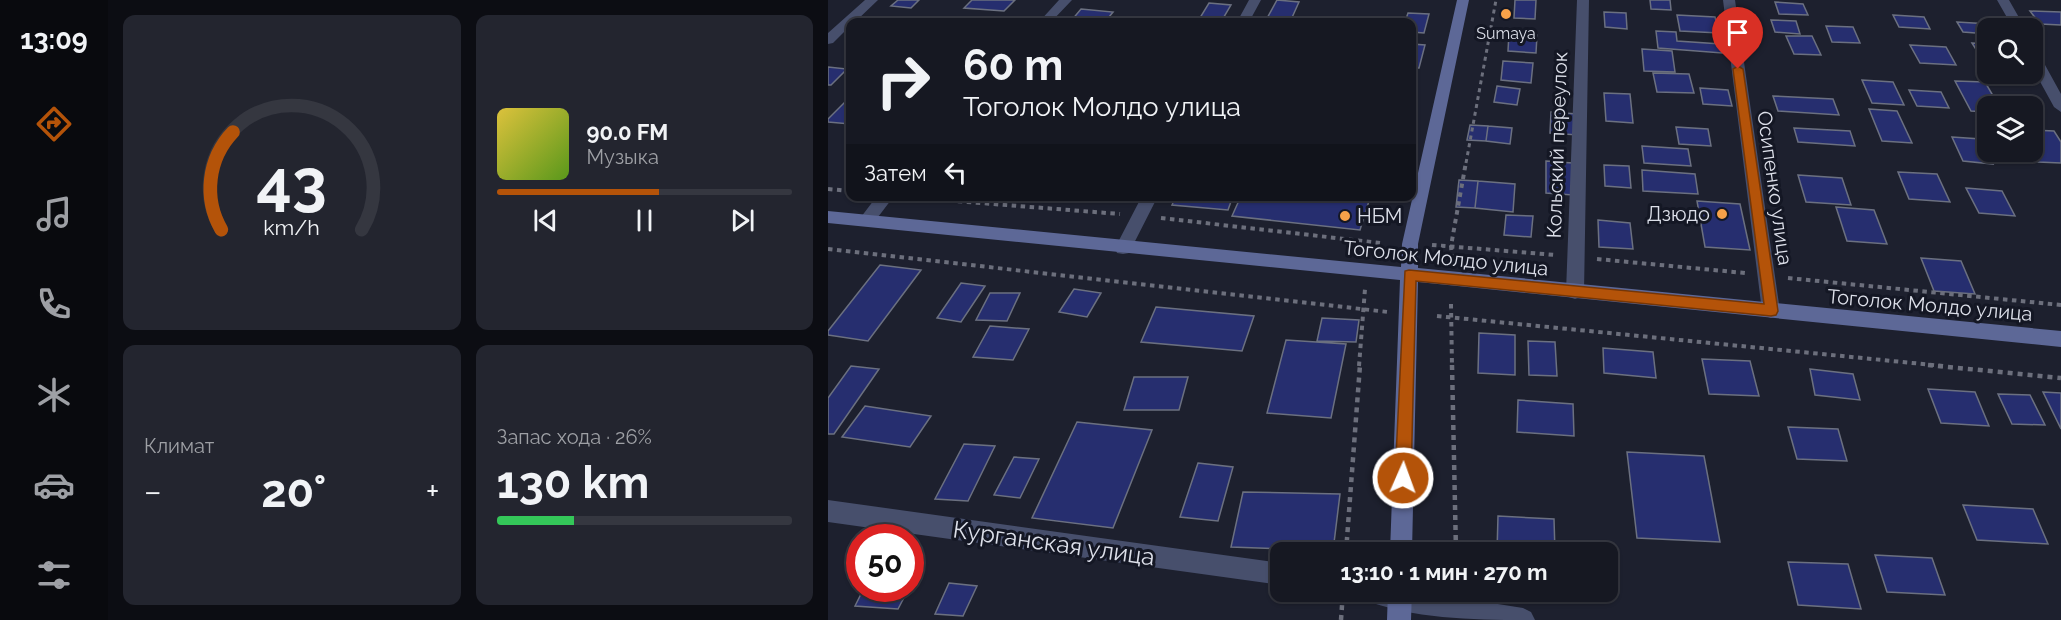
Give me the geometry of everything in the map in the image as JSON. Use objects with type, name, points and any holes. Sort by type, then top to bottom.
[{"type":"main road","points":[[1401,542],[1410,244],[1463,0]]},
{"type":"main road","name":"Тоголок Молдо улица","points":[[828,217],[1123,248],[2061,339]]},
{"type":"street","points":[[852,18],[872,0]]},
{"type":"street","points":[[1049,18],[1066,0]]},
{"type":"street","points":[[1245,18],[1255,0]]},
{"type":"street","name":"Кольский переулок","points":[[1575,292],[1583,0]]},
{"type":"street","name":"Осипенко улица","points":[[1729,0],[1771,311]]},
{"type":"street","points":[[2003,0],[2013,18]]},
{"type":"street","points":[[828,40],[846,24]]},
{"type":"street","points":[[2043,74],[2061,107]]},
{"type":"street","points":[[866,221],[882,201]]},
{"type":"street","points":[[1123,248],[1147,201]]},
{"type":"street","name":"Курганская улица","points":[[828,511],[1270,572]]},
{"type":"street","points":[[1399,604],[1523,620]]},
{"type":"path","points":[[1452,266],[1451,246],[1496,0]]},
{"type":"path","points":[[828,189],[846,191]]},
{"type":"path","points":[[828,249],[1388,312]]},
{"type":"path","points":[[1347,542],[1365,289]]},
{"type":"path","points":[[1451,304],[1456,542]]},
{"type":"path","points":[[1437,316],[2061,378]]},
{"type":"path","points":[[1341,620],[1342,602]]},
{"type":"building","points":[[898,0],[919,0],[911,8],[891,6]]},
{"type":"building","points":[[972,0],[1015,0],[1004,11],[964,8]]},
{"type":"building","points":[[1277,0],[1299,2],[1292,18],[1267,18]]},
{"type":"building","points":[[1515,0],[1536,0],[1535,19],[1514,18]]},
{"type":"building","points":[[1650,0],[1670,0],[1671,10],[1651,9]]},
{"type":"building","points":[[1775,2],[1803,4],[1808,15],[1779,14]]},
{"type":"building","points":[[1209,3],[1231,5],[1223,18],[1200,18]]},
{"type":"building","points":[[1081,9],[1113,12],[1108,18],[1074,18]]},
{"type":"building","points":[[2030,11],[2061,12],[2061,25],[2043,24],[2043,18],[2035,18]]},
{"type":"building","points":[[1604,12],[1626,13],[1627,29],[1605,27]]},
{"type":"building","points":[[1408,13],[1429,14],[1424,33],[1416,32],[1416,18],[1406,18]]},
{"type":"building","points":[[1677,15],[1715,17],[1719,33],[1680,31]]},
{"type":"building","points":[[1893,15],[1924,17],[1930,29],[1899,27]]},
{"type":"building","points":[[1771,20],[1796,21],[1800,34],[1775,32]]},
{"type":"building","points":[[1957,22],[1977,23],[1977,33],[1963,32]]},
{"type":"building","points":[[1826,26],[1853,27],[1860,43],[1832,42]]},
{"type":"building","points":[[1656,31],[1676,32],[1677,41],[1721,44],[1722,53],[1658,48]]},
{"type":"building","points":[[1509,33],[1537,35],[1536,53],[1508,51]]},
{"type":"building","points":[[1786,36],[1812,36],[1821,55],[1794,54]]},
{"type":"building","points":[[1416,44],[1425,45],[1419,68],[1416,68]]},
{"type":"building","points":[[1910,45],[1946,47],[1956,65],[1920,63]]},
{"type":"building","points":[[1642,49],[1672,51],[1675,72],[1644,71]]},
{"type":"building","points":[[1503,61],[1533,63],[1531,83],[1501,80]]},
{"type":"building","points":[[828,67],[846,69],[831,85],[828,85]]},
{"type":"building","points":[[1653,73],[1689,74],[1694,93],[1657,92]]},
{"type":"building","points":[[1862,80],[1893,82],[1904,105],[1872,103]]},
{"type":"building","points":[[1955,81],[1986,84],[1993,96],[1977,96],[1977,111],[1971,111]]},
{"type":"building","points":[[1497,86],[1520,89],[1517,105],[1494,102]]},
{"type":"building","points":[[1700,88],[1728,90],[1732,106],[1703,104]]},
{"type":"building","points":[[1909,90],[1941,92],[1949,108],[1917,106]]},
{"type":"building","points":[[1604,93],[1630,94],[1633,123],[1606,121]]},
{"type":"building","points":[[1773,96],[1833,99],[1839,115],[1778,111]]},
{"type":"building","points":[[846,101],[846,124],[828,122],[828,119]]},
{"type":"building","points":[[1869,109],[1897,111],[1912,143],[1882,141]]},
{"type":"building","points":[[1551,112],[1577,114],[1578,135],[1550,133]]},
{"type":"building","points":[[1470,125],[1488,126],[1486,141],[1467,140]]},
{"type":"building","points":[[1488,126],[1512,128],[1510,144],[1486,141]]},
{"type":"building","points":[[1676,127],[1708,129],[1711,146],[1679,144]]},
{"type":"building","points":[[1794,128],[1850,131],[1855,146],[1798,142]]},
{"type":"building","points":[[2043,130],[2054,131],[2061,142],[2061,163],[2038,162],[2043,162]]},
{"type":"building","points":[[1952,137],[1977,139],[1977,162],[1992,162],[1993,164],[1963,161]]},
{"type":"building","points":[[1642,146],[1688,149],[1691,166],[1644,163]]},
{"type":"building","points":[[1546,161],[1572,163],[1573,195],[1546,193]]},
{"type":"building","points":[[1604,165],[1629,166],[1631,188],[1605,186]]},
{"type":"building","points":[[1642,170],[1695,174],[1698,194],[1643,191]]},
{"type":"building","points":[[1898,172],[1937,174],[1950,202],[1909,199]]},
{"type":"building","points":[[1798,175],[1842,178],[1851,205],[1806,202]]},
{"type":"building","points":[[1459,180],[1478,181],[1475,208],[1456,207]]},
{"type":"building","points":[[1478,181],[1515,184],[1513,212],[1475,208]]},
{"type":"building","points":[[1966,188],[2002,191],[2015,216],[1979,213]]},
{"type":"building","points":[[1174,201],[1231,201],[1228,210],[1172,205]]},
{"type":"building","points":[[1239,201],[1369,201],[1360,230],[1232,216]]},
{"type":"building","points":[[1697,201],[1740,204],[1750,250],[1705,247]]},
{"type":"building","points":[[1836,207],[1874,210],[1887,244],[1847,241]]},
{"type":"building","points":[[1506,215],[1533,216],[1531,237],[1504,235]]},
{"type":"building","points":[[1598,220],[1630,223],[1633,249],[1599,247]]},
{"type":"building","points":[[1921,258],[1961,261],[1975,294],[1934,291]]},
{"type":"building","points":[[880,265],[921,270],[868,341],[828,335],[828,331]]},
{"type":"building","points":[[961,283],[985,286],[961,322],[937,318]]},
{"type":"building","points":[[1074,289],[1101,293],[1087,317],[1059,312]]},
{"type":"building","points":[[990,293],[1020,293],[1007,321],[976,320]]},
{"type":"building","points":[[1156,307],[1254,316],[1242,351],[1141,342]]},
{"type":"building","points":[[1322,318],[1359,320],[1356,342],[1317,341]]},
{"type":"building","points":[[990,326],[1029,329],[1013,360],[973,357]]},
{"type":"building","points":[[1479,333],[1515,335],[1515,375],[1478,373]]},
{"type":"building","points":[[1286,340],[1346,344],[1331,418],[1267,413]]},
{"type":"building","points":[[1528,341],[1555,342],[1557,376],[1529,375]]},
{"type":"building","points":[[1603,348],[1653,352],[1656,378],[1604,373]]},
{"type":"building","points":[[1702,359],[1750,361],[1759,396],[1709,394]]},
{"type":"building","points":[[851,366],[879,369],[834,434],[828,434],[828,398]]},
{"type":"building","points":[[1810,369],[1853,374],[1860,400],[1815,395]]},
{"type":"building","points":[[1134,377],[1188,377],[1179,410],[1124,410]]},
{"type":"building","points":[[1928,389],[1975,392],[1989,426],[1941,423]]},
{"type":"building","points":[[2043,392],[2061,393],[2061,429]]},
{"type":"building","points":[[1998,394],[2030,395],[2045,425],[2012,424]]},
{"type":"building","points":[[1518,400],[1573,404],[1574,436],[1517,432]]},
{"type":"building","points":[[865,406],[931,416],[910,447],[842,437]]},
{"type":"building","points":[[1077,422],[1152,430],[1113,528],[1032,518]]},
{"type":"building","points":[[1788,427],[1838,429],[1847,461],[1797,459]]},
{"type":"building","points":[[964,444],[995,446],[968,501],[935,499]]},
{"type":"building","points":[[1627,452],[1704,456],[1720,542],[1637,538]]},
{"type":"building","points":[[1014,457],[1039,459],[1020,498],[994,495]]},
{"type":"building","points":[[1198,463],[1233,467],[1218,521],[1180,517]]},
{"type":"building","points":[[1243,492],[1340,494],[1334,542],[1270,542],[1270,549],[1231,547]]},
{"type":"building","points":[[1963,505],[2033,509],[2048,544],[1977,540]]},
{"type":"building","points":[[1498,516],[1554,519],[1555,542],[1497,542]]},
{"type":"building","points":[[1875,555],[1932,558],[1945,595],[1887,592]]},
{"type":"building","points":[[1788,562],[1848,564],[1861,609],[1798,605]]},
{"type":"building","points":[[949,583],[977,586],[963,616],[935,614]]},
{"type":"building","points":[[857,602],[902,602],[898,609],[855,606]]},
{"type":"place","name":"Sumaya","points":[[1506,14]]},
{"type":"place","name":"Дзюдо","points":[[1722,214]]},
{"type":"place","name":"НБМ","points":[[1345,216]]},
{"type":"route","points":[[1403,478],[1409,275],[1771,311],[1738,69]]}]
